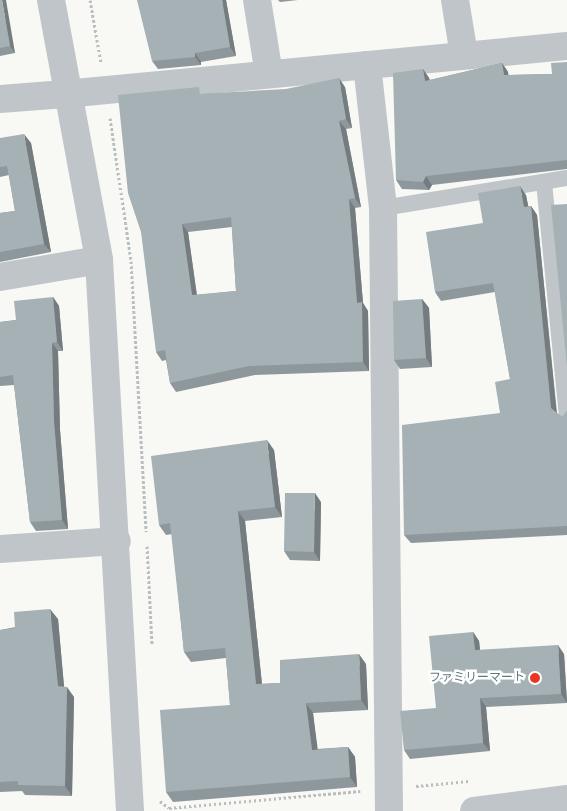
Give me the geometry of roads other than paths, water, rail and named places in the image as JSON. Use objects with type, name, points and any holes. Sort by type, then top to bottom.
[{"type":"street","points":[[51,0],[65,94],[99,260],[117,541],[130,811]]},
{"type":"street","points":[[257,0],[269,74]]},
{"type":"street","points":[[455,0],[464,55]]},
{"type":"street","points":[[0,99],[567,46]]},
{"type":"street","points":[[367,66],[383,208],[388,799]]},
{"type":"street","points":[[0,277],[99,260]]},
{"type":"street","points":[[0,549],[117,541]]},
{"type":"street","points":[[474,811],[557,804]]},
{"type":"lane","points":[[383,208],[567,178]]},
{"type":"lane","points":[[544,182],[567,416]]},
{"type":"place","name":"ファミリーマート","points":[[535,678]]}]
